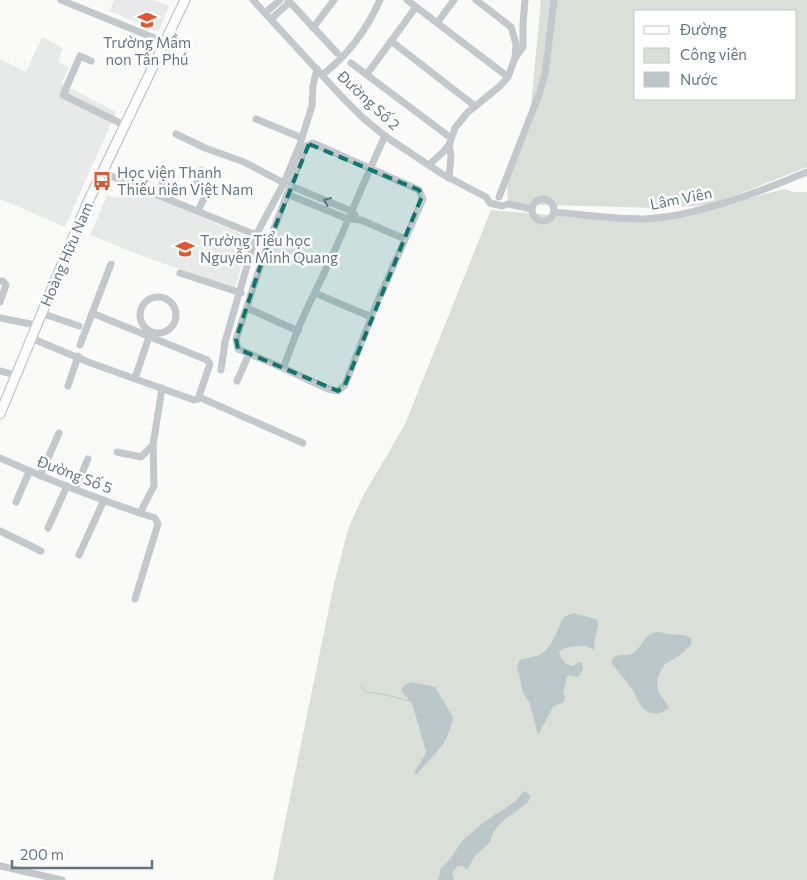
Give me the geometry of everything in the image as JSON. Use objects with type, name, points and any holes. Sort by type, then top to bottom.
[{"type":"main road","name":"Hoàng Hữu Nam","points":[[0,414],[15,374],[102,172],[185,0]]},
{"type":"street","points":[[61,0],[164,42]]},
{"type":"street","name":"Đường Số 2","points":[[253,0],[356,111],[385,136],[429,166],[486,197]]},
{"type":"street","points":[[265,13],[280,0]]},
{"type":"street","points":[[271,20],[291,3],[300,0]]},
{"type":"street","points":[[314,28],[334,0]]},
{"type":"street","points":[[322,75],[336,64],[364,30],[380,0]]},
{"type":"street","points":[[407,0],[508,77]]},
{"type":"street","points":[[437,23],[454,0]]},
{"type":"street","points":[[476,0],[508,24],[514,34],[515,58]]},
{"type":"street","points":[[429,166],[450,141],[462,118],[508,77],[515,58],[523,47],[525,0]]},
{"type":"street","points":[[486,197],[493,195],[499,197],[540,92],[545,74],[554,0]]},
{"type":"street","points":[[291,3],[337,53]]},
{"type":"street","points":[[367,74],[416,7]]},
{"type":"street","points":[[508,24],[523,24]]},
{"type":"street","points":[[391,41],[475,106]]},
{"type":"street","points":[[91,61],[80,56],[62,95],[124,126]]},
{"type":"street","points":[[352,63],[450,141],[449,178]]},
{"type":"street","points":[[221,370],[225,342],[256,235],[287,184],[306,146],[313,143],[419,190],[422,199],[371,317],[345,385],[338,391],[238,349],[236,340],[266,249],[287,194],[287,184],[312,106],[316,69]]},
{"type":"street","points":[[256,119],[302,138]]},
{"type":"street","points":[[176,134],[205,148],[244,162],[287,184],[351,212],[360,220]]},
{"type":"street","points":[[284,368],[298,331],[385,136]]},
{"type":"street","points":[[198,211],[208,190],[196,184],[201,170]]},
{"type":"street","points":[[102,172],[256,235]]},
{"type":"street","name":"Lâm Viên","points":[[554,212],[628,218],[660,218],[723,204],[807,172]]},
{"type":"street","points":[[157,195],[167,174]]},
{"type":"street","points":[[287,194],[348,219],[360,220],[405,238]]},
{"type":"street","name":"Lâm Viên","points":[[486,197],[490,203],[498,206],[508,204],[532,209]]},
{"type":"street","name":"Lâm Viên","points":[[499,197],[508,204]]},
{"type":"street","name":"Lâm Viên","points":[[545,199],[551,202],[554,212],[549,220],[542,221],[533,216],[532,209],[535,203],[545,199]]},
{"type":"street","points":[[80,345],[110,264]]},
{"type":"street","points":[[180,273],[241,292]]},
{"type":"street","points":[[0,281],[3,281],[6,286],[0,302]]},
{"type":"street","points":[[315,293],[371,317]]},
{"type":"street","points":[[135,378],[150,334],[142,321],[142,308],[152,298],[166,299],[175,309],[174,323],[164,332],[150,334]]},
{"type":"street","points":[[248,308],[298,331]]},
{"type":"street","points":[[41,313],[79,326]]},
{"type":"street","points":[[92,313],[150,334],[207,360],[210,364],[198,399]]},
{"type":"street","points":[[0,318],[36,325]]},
{"type":"street","points":[[31,338],[104,368],[194,400],[201,398],[303,443]]},
{"type":"street","points":[[237,381],[249,354]]},
{"type":"street","points":[[68,386],[78,356]]},
{"type":"street","points":[[0,371],[15,374]]},
{"type":"street","points":[[140,513],[154,486],[153,446],[162,388]]},
{"type":"street","points":[[40,476],[59,433]]},
{"type":"street","points":[[117,452],[141,457],[153,446]]},
{"type":"street","name":"Đường Số 5","points":[[0,458],[71,488],[155,518],[158,524],[134,599]]},
{"type":"street","points":[[48,528],[88,459]]},
{"type":"street","points":[[16,502],[30,472]]},
{"type":"street","points":[[79,555],[104,500]]},
{"type":"street","points":[[0,531],[41,551]]},
{"type":"street","points":[[0,866],[62,880]]},
{"type":"highlighted area","points":[[309,144],[419,190],[422,196],[345,385],[338,391],[238,349],[236,339],[266,249]]},
{"type":"shaded area","name":"Trường Mầm non Tân Phú","points":[[114,0],[154,0],[169,6],[159,30],[155,31],[110,11]]},
{"type":"shaded area","points":[[42,37],[63,48],[58,62],[69,68],[61,83],[116,112],[65,227],[0,199],[0,59],[26,72]]},
{"type":"shaded area","name":"Trường Tiểu học Nguyễn Minh Quang","points":[[123,189],[147,197],[150,195],[250,238],[235,288],[150,259],[90,235],[107,195],[117,198]]},
{"type":"green space","points":[[541,0],[807,0],[807,167],[711,205],[654,208],[508,205],[507,181],[531,106]]},
{"type":"green space","points":[[784,189],[793,192],[807,192],[807,880],[273,880],[334,584],[348,529],[362,498],[405,424],[491,210],[642,221],[735,202]]},
{"type":"water","points":[[574,613],[598,620],[594,650],[587,646],[573,646],[562,649],[559,652],[562,660],[570,666],[579,662],[582,663],[583,669],[578,677],[569,675],[567,677],[563,693],[565,696],[564,702],[553,707],[538,735],[530,704],[523,692],[517,666],[520,660],[536,656],[546,650],[564,617]]},
{"type":"water","points":[[660,632],[688,636],[691,638],[691,645],[679,656],[665,664],[659,674],[657,680],[658,691],[669,708],[663,712],[653,714],[645,710],[630,686],[612,664],[612,660],[616,656],[633,653],[647,637]]},
{"type":"water","points":[[412,682],[435,687],[453,717],[451,727],[444,742],[417,774],[414,773],[426,751],[412,703],[402,692],[405,685]]},
{"type":"water","points":[[525,791],[531,796],[528,802],[503,821],[494,831],[490,842],[474,857],[467,870],[463,866],[458,866],[452,873],[454,880],[438,880],[441,868],[450,859],[463,840],[484,822],[516,801]]},
{"type":"waterway","points":[[360,685],[366,692],[410,701]]},
{"type":"place","name":"Trường Mầm non Tân Phú","points":[[147,20]]},
{"type":"place","name":"Học viện Thanh Thiếu niên Việt Nam","points":[[102,181]]},
{"type":"place","name":"Trường Tiểu học Nguyễn Minh Quang","points":[[185,249]]}]
